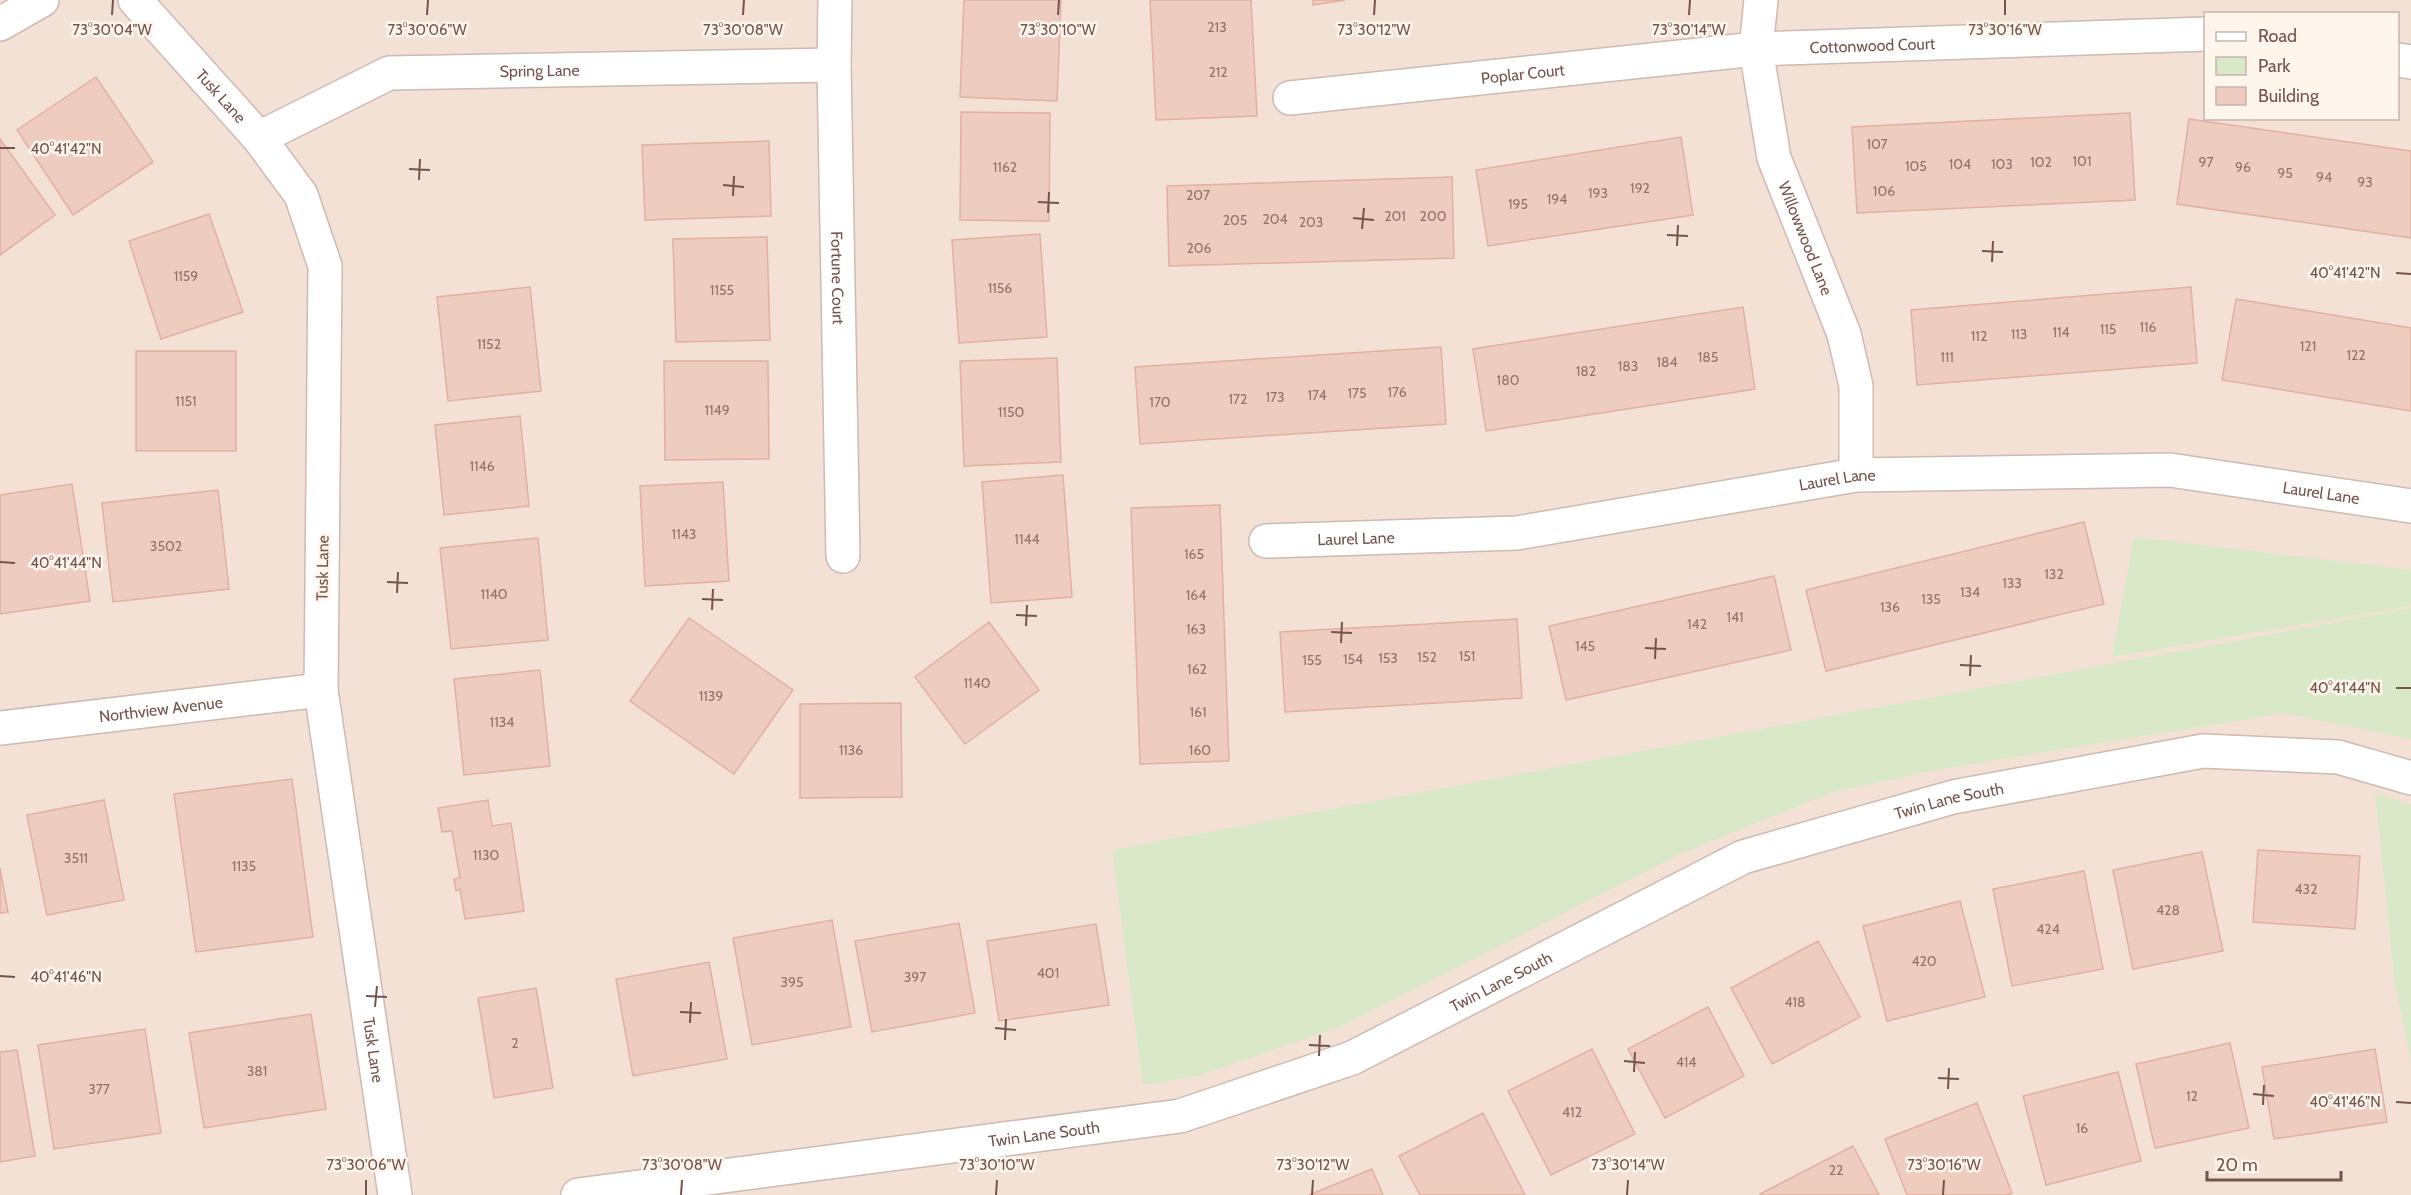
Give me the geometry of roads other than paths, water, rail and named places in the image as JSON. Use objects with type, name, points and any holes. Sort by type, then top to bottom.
[{"type":"street","points":[[0,24],[42,0]]},
{"type":"street","name":"Tusk Lane","points":[[135,0],[259,138],[301,195],[325,266],[321,690],[395,1195]]},
{"type":"street","name":"Fortune Court","points":[[835,0],[834,65],[843,556]]},
{"type":"street","name":"Willowwood Lane","points":[[1761,0],[1756,49],[1774,158],[1844,334],[1856,386],[1856,475]]},
{"type":"street","name":"Cottonwood Court","points":[[1756,49],[2204,34]]},
{"type":"street","name":"Poplar Court","points":[[1290,98],[1756,49]]},
{"type":"street","name":"Spring Lane","points":[[259,138],[389,73],[834,65]]},
{"type":"street","name":"Laurel Lane","points":[[1266,541],[1517,533],[1856,475],[2170,470],[2411,506]]},
{"type":"street","name":"Northview Avenue","points":[[0,728],[321,690]]},
{"type":"street","name":"Twin Lane South","points":[[578,1195],[1180,1116],[1352,1058],[1743,856],[1953,797],[2202,751],[2338,757],[2411,778]]}]
